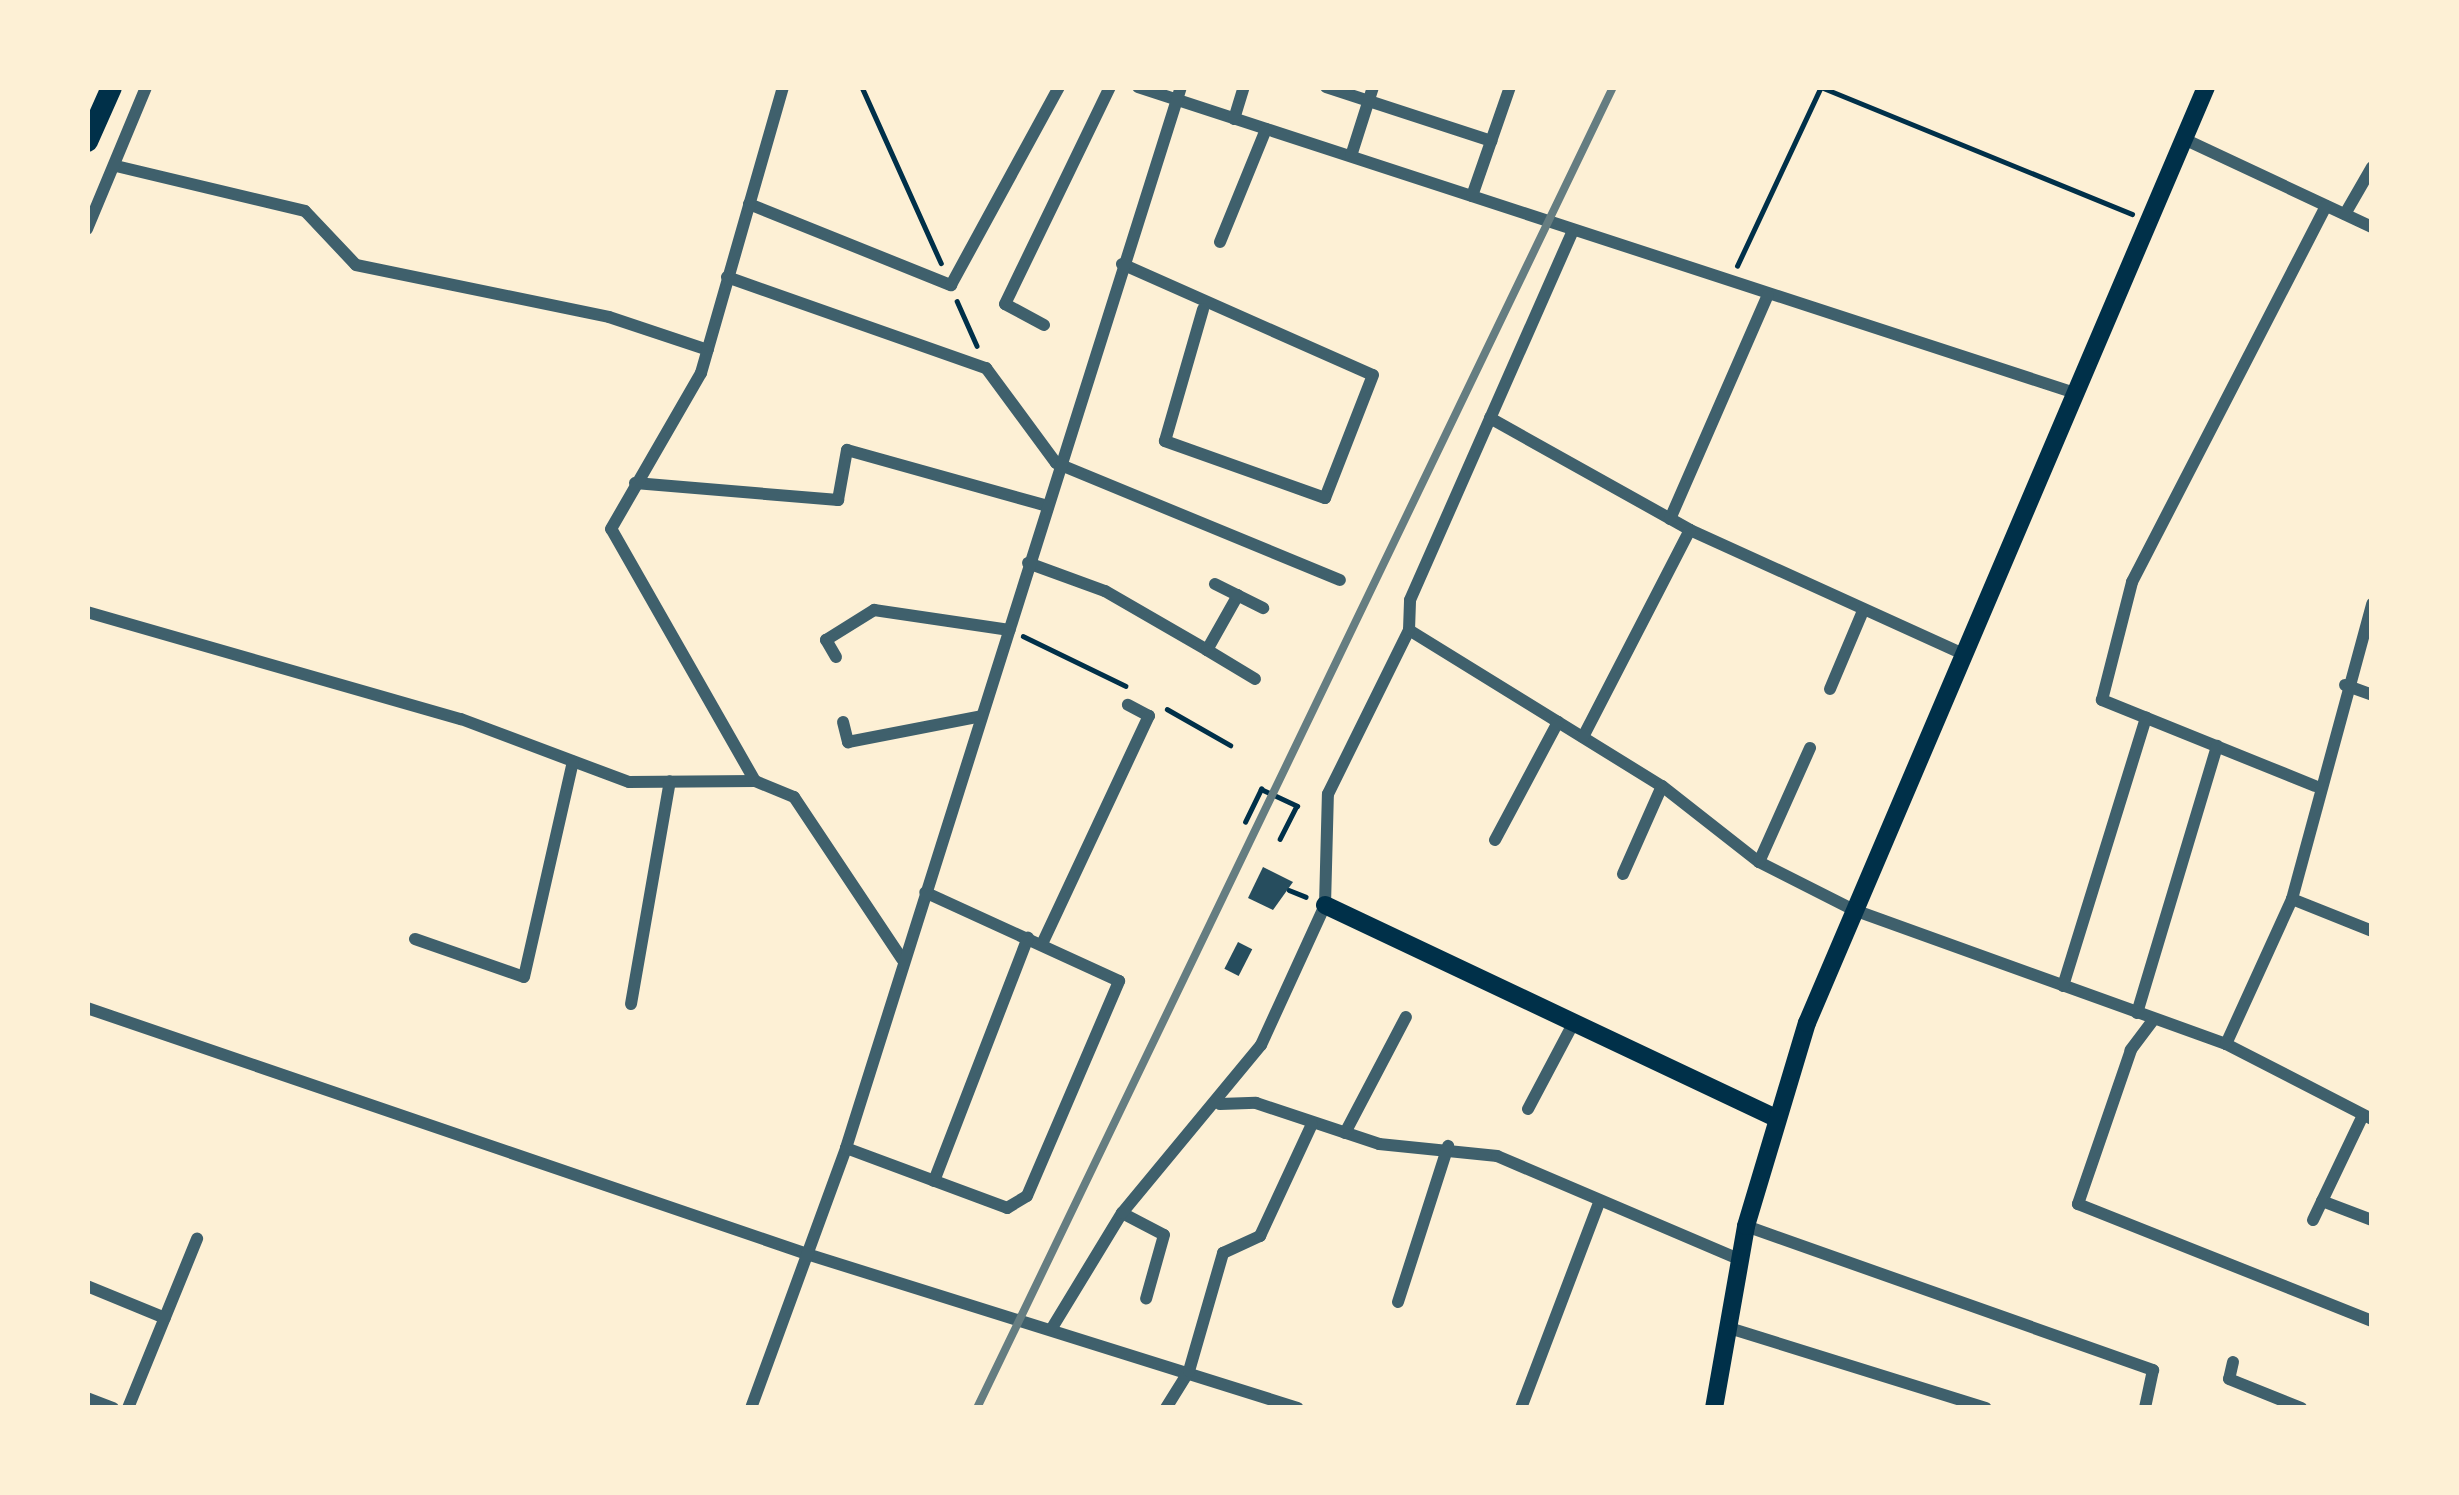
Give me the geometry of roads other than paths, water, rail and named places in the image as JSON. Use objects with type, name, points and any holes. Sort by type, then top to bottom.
[{"type":"highway","points":[[87,140],[111,87]]},
{"type":"main road","points":[[1714,1408],[1738,1259],[1773,1117],[1854,910],[2206,87]]},
{"type":"main road","points":[[1325,905],[1773,1117]]},
{"type":"street","points":[[87,229],[146,87]]},
{"type":"street","points":[[755,781],[614,546],[635,484],[708,350],[783,87]]},
{"type":"street","points":[[749,204],[951,285],[1058,87]]},
{"type":"street","points":[[1044,325],[1006,304],[1110,87]]},
{"type":"street","points":[[1138,87],[1180,93],[1234,118],[1572,233],[2074,393]]},
{"type":"street","points":[[1234,118],[1244,87]]},
{"type":"street","points":[[1326,87],[1371,94],[1491,141]]},
{"type":"street","points":[[1472,196],[1510,87]]},
{"type":"street","points":[[751,1408],[846,1148],[902,959],[1010,630],[1056,464],[1180,93]]},
{"type":"street","points":[[1351,157],[1371,94]]},
{"type":"street","points":[[1220,242],[1266,129]]},
{"type":"street","points":[[2184,140],[2372,227]]},
{"type":"street","points":[[116,166],[305,211],[356,265],[587,311],[708,350]]},
{"type":"street","points":[[2345,214],[2372,167]]},
{"type":"street","points":[[2315,786],[2102,700],[2132,582],[2326,206]]},
{"type":"street","points":[[1052,1328],[1122,1213],[1220,1104],[1261,1045],[1325,905],[1328,794],[1409,630],[1410,600],[1572,233]]},
{"type":"street","points":[[1122,264],[1203,309],[1372,375],[1325,498],[1165,441],[1203,309]]},
{"type":"street","points":[[727,277],[986,368],[1056,464],[1340,580]]},
{"type":"street","points":[[1670,519],[1768,295]]},
{"type":"street","points":[[1490,418],[1690,530],[1964,654]]},
{"type":"street","points":[[635,484],[838,500],[847,450],[1044,505]]},
{"type":"street","points":[[1583,737],[1690,530]]},
{"type":"street","points":[[1028,563],[1207,650],[1255,679]]},
{"type":"street","points":[[1215,584],[1263,608]]},
{"type":"street","points":[[1207,650],[1238,596]]},
{"type":"street","points":[[2226,1044],[2292,899],[2320,808],[2315,786],[2372,604]]},
{"type":"street","points":[[836,657],[826,640],[874,610],[1010,630]]},
{"type":"street","points":[[1830,689],[1863,611]]},
{"type":"street","points":[[87,612],[573,760],[629,782],[755,781],[794,797],[902,959]]},
{"type":"street","points":[[1409,630],[1662,786],[1759,862],[1854,910],[2226,1044],[2368,1117],[2313,1220]]},
{"type":"street","points":[[2344,686],[2372,695]]},
{"type":"street","points":[[1042,944],[1150,716],[1128,705]]},
{"type":"street","points":[[843,722],[848,742],[982,716]]},
{"type":"street","points":[[2063,986],[2146,718]]},
{"type":"street","points":[[1495,840],[1558,722]]},
{"type":"street","points":[[2137,1013],[2217,746]]},
{"type":"street","points":[[1759,862],[1810,748]]},
{"type":"street","points":[[415,939],[524,977],[573,760]]},
{"type":"street","points":[[631,1004],[670,781]]},
{"type":"street","points":[[1622,874],[1662,786]]},
{"type":"street","points":[[846,1148],[1007,1208],[1027,1196],[1119,981],[925,892]]},
{"type":"street","points":[[2292,899],[2372,931]]},
{"type":"street","points":[[934,1181],[1028,937]]},
{"type":"street","points":[[87,1008],[810,1256],[1298,1408]]},
{"type":"street","points":[[1345,1133],[1406,1017]]},
{"type":"street","points":[[2154,1019],[2132,1050],[2078,1204],[2372,1322]]},
{"type":"street","points":[[1528,1108],[1574,1024]]},
{"type":"street","points":[[1220,1104],[1345,1133],[1448,1146],[1738,1259]]},
{"type":"street","points":[[1166,1408],[1189,1372],[1223,1253],[1259,1236],[1312,1124]]},
{"type":"street","points":[[1398,1302],[1448,1146]]},
{"type":"street","points":[[2322,1202],[2372,1220]]},
{"type":"street","points":[[1521,1408],[1599,1203]]},
{"type":"street","points":[[1122,1213],[1164,1235],[1146,1299]]},
{"type":"street","points":[[1746,1226],[2153,1370],[2145,1408]]},
{"type":"street","points":[[128,1408],[197,1239]]},
{"type":"street","points":[[87,1286],[165,1318]]},
{"type":"street","points":[[1726,1328],[1986,1408]]},
{"type":"street","points":[[2234,1363],[2229,1379],[2301,1408]]},
{"type":"street","points":[[87,1398],[113,1408]]},
{"type":"railway","points":[[977,1408],[1613,87]]}]
